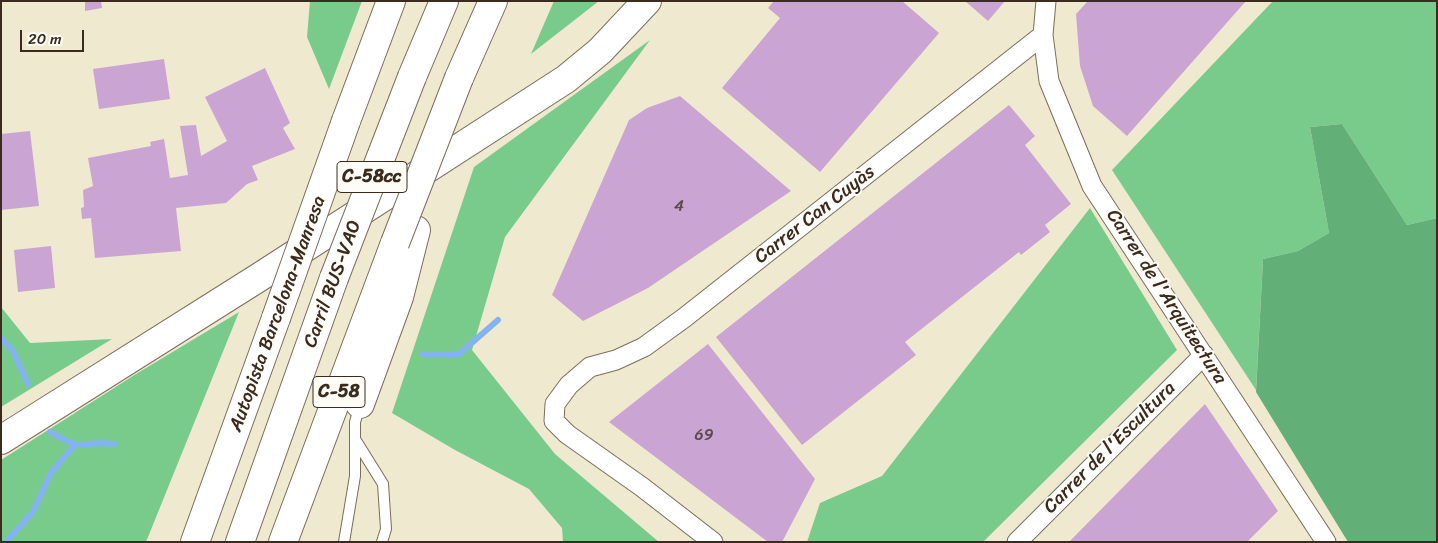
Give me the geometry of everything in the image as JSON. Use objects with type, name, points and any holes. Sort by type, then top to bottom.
[{"type":"main road","name":"Autopista Barcelona-Manresa","points":[[195,542],[391,1]]},
{"type":"main road","name":"Carril BUS-VAO","points":[[240,542],[334,278],[412,77],[444,1]]},
{"type":"main road","name":"C-58","points":[[283,542],[405,237],[444,118],[493,1]]},
{"type":"main road","points":[[1,440],[250,284],[566,79],[600,51],[647,1]]},
{"type":"main road","points":[[360,404],[400,297],[405,237]]},
{"type":"main road","points":[[176,542],[234,438]]},
{"type":"street","points":[[1043,35],[1046,1]]},
{"type":"street","name":"Carrer de l'Arquitectura","points":[[1043,35],[1048,81],[1092,186],[1326,542]]},
{"type":"street","name":"Carrer Can Cuyàs","points":[[713,542],[642,487],[567,434],[554,421],[555,404],[569,385],[590,367],[616,360],[644,347],[684,318],[1043,35]]},
{"type":"street","name":"Carrer de l'Escultura","points":[[1017,542],[1204,355]]},
{"type":"lane","points":[[344,542],[355,476],[355,422],[360,404]]},
{"type":"lane","points":[[355,439],[383,484],[386,529],[382,542]]},
{"type":"green space","points":[[310,1],[362,1],[329,89],[307,37]]},
{"type":"green space","points":[[554,1],[599,1],[531,54]]},
{"type":"green space","points":[[1273,1],[1437,1],[1437,218],[1407,225],[1342,124],[1310,127],[1329,233],[1298,251],[1263,259],[1256,390],[1112,170]]},
{"type":"green space","points":[[650,40],[505,237],[472,350],[555,454],[659,542],[563,542],[562,528],[529,489],[455,450],[392,413],[474,167]]},
{"type":"green space","points":[[1342,124],[1407,225],[1437,218],[1437,542],[1348,542],[1256,392],[1263,259],[1298,251],[1329,233],[1310,127]]},
{"type":"green space","points":[[1090,208],[1177,350],[983,542],[807,542],[820,503],[882,476]]},
{"type":"green space","points":[[1,307],[30,343],[112,339],[1,407]]},
{"type":"green space","points":[[239,312],[146,542],[1,542],[1,460],[136,374]]},
{"type":"building","points":[[85,1],[101,1],[102,8],[85,11]]},
{"type":"building","points":[[774,1],[902,1],[939,33],[820,172],[722,88],[780,18],[768,8]]},
{"type":"building","points":[[965,1],[1005,1],[988,21]]},
{"type":"building","points":[[1088,1],[1246,1],[1127,136],[1093,106],[1080,66],[1076,14]]},
{"type":"building","points":[[164,59],[170,99],[99,109],[93,69]]},
{"type":"building","points":[[265,68],[290,123],[283,128],[295,149],[252,166],[258,180],[247,184],[226,203],[176,208],[181,251],[95,258],[91,218],[82,219],[81,208],[84,207],[83,190],[93,186],[88,158],[151,146],[150,142],[164,139],[170,178],[188,175],[180,126],[196,125],[201,156],[227,141],[205,97]]},
{"type":"building","points":[[680,96],[791,191],[648,288],[583,321],[552,295],[629,120],[647,108]]},
{"type":"building","points":[[1009,105],[1035,136],[1025,145],[1071,204],[1045,225],[1050,232],[1021,255],[1019,252],[905,342],[916,355],[802,445],[716,337]]},
{"type":"building","points":[[30,131],[39,206],[1,210],[1,134]]},
{"type":"building","points":[[51,246],[55,288],[18,292],[14,250]]},
{"type":"building","points":[[708,344],[815,479],[782,542],[768,542],[609,422]]},
{"type":"building","points":[[1205,404],[1278,511],[1247,542],[1069,542]]},
{"type":"waterway","points":[[422,355],[458,355],[498,320]]},
{"type":"waterway","points":[[1,338],[13,351],[28,384]]},
{"type":"waterway","points":[[50,432],[75,445],[114,444]]},
{"type":"waterway","points":[[6,542],[33,512],[51,473],[75,445]]}]
